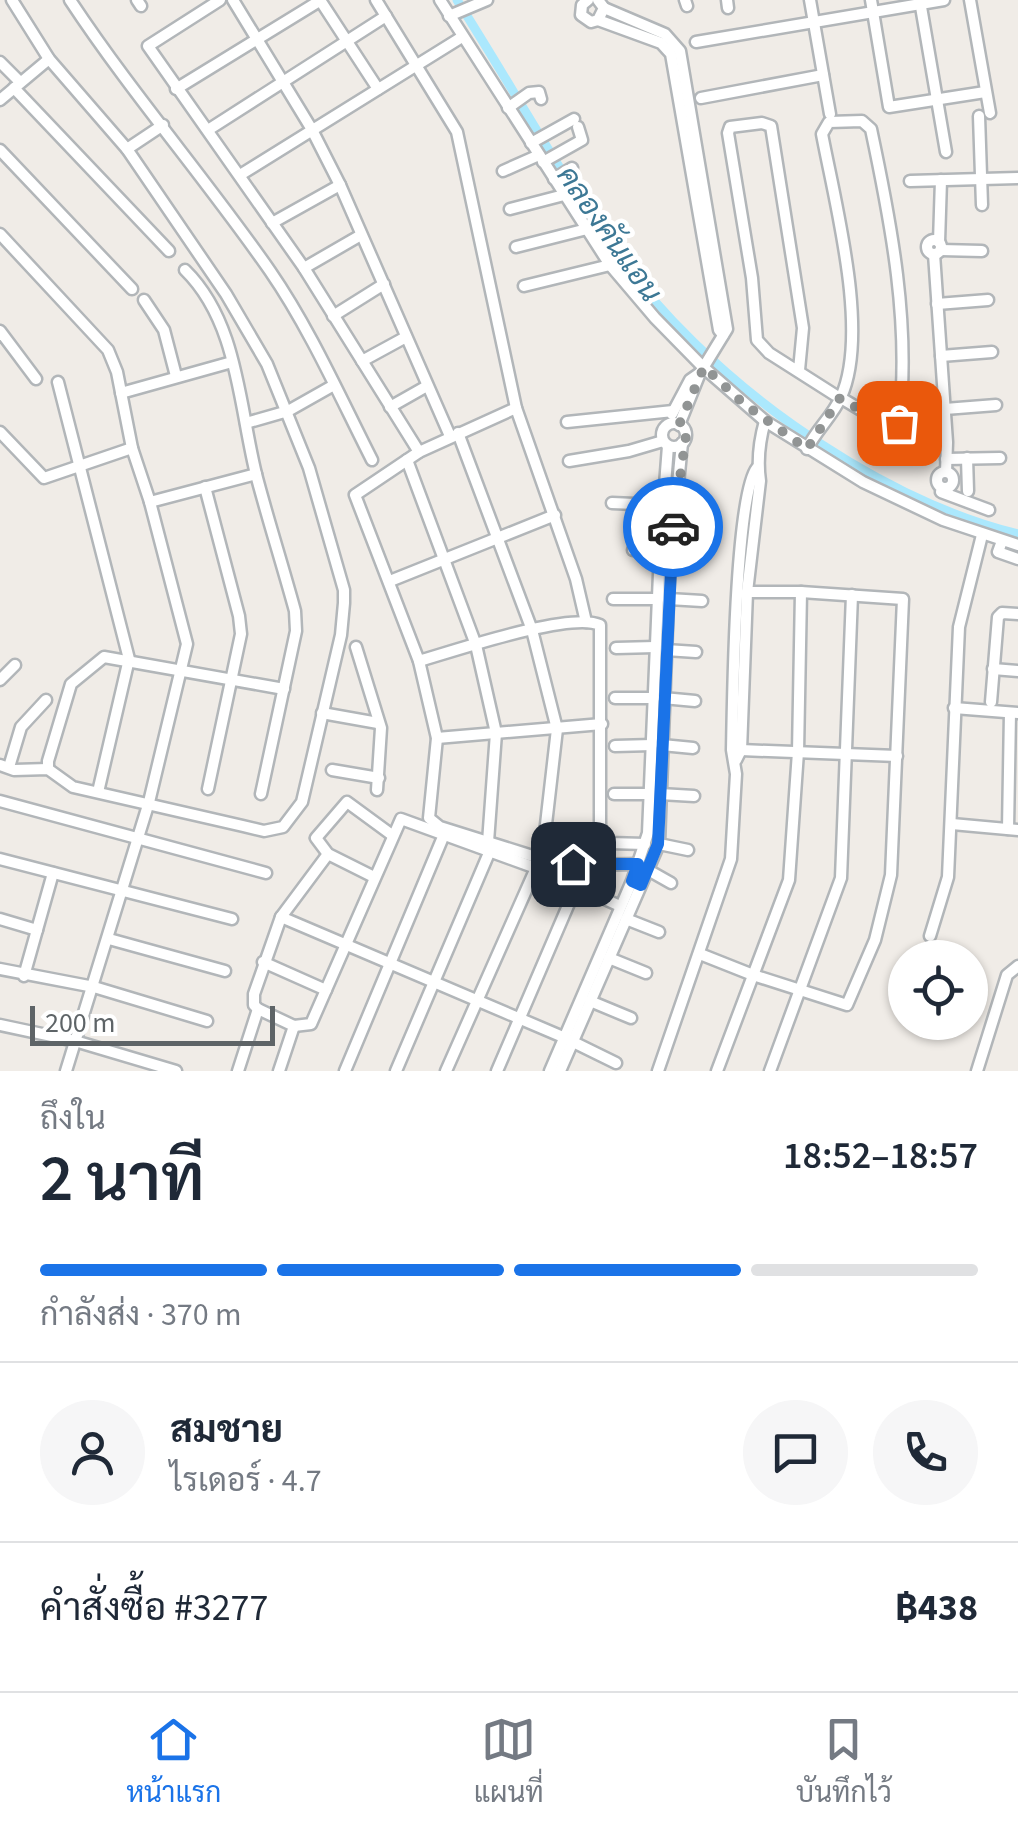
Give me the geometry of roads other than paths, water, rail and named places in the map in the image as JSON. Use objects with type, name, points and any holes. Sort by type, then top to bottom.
[{"type":"street","points":[[12,0],[49,59],[127,149],[226,294],[267,364],[309,468],[344,590],[341,635],[302,802],[282,827],[264,831],[73,787],[48,770],[4,766],[21,727],[46,700]]},
{"type":"street","points":[[70,0],[115,68],[163,125],[273,275],[372,460]]},
{"type":"street","points":[[220,0],[148,46],[304,268],[420,452]]},
{"type":"street","points":[[234,0],[311,128],[340,185],[427,386],[454,435],[498,536],[532,630],[557,729],[539,863],[446,1071]]},
{"type":"street","points":[[176,88],[320,0],[378,89]]},
{"type":"street","points":[[376,0],[457,132],[516,408],[576,579],[586,622]]},
{"type":"street","points":[[440,0],[535,141],[564,195],[610,265],[703,368],[765,420],[811,441],[863,482],[1018,559]]},
{"type":"street","points":[[452,14],[487,0]]},
{"type":"street","points":[[588,0],[582,5],[581,15],[587,21],[598,20],[661,43],[671,54],[718,330],[723,335]]},
{"type":"street","points":[[810,0],[830,114]]},
{"type":"street","points":[[871,0],[890,107],[985,92]]},
{"type":"street","points":[[696,42],[944,0]]},
{"type":"street","points":[[970,0],[985,92],[982,205]]},
{"type":"street","points":[[920,2],[946,152]]},
{"type":"street","points":[[598,20],[601,4],[665,34],[680,51],[727,321],[718,348],[674,424],[664,430],[669,504],[654,794],[643,867]]},
{"type":"street","points":[[208,130],[386,16]]},
{"type":"street","points":[[240,175],[462,37]]},
{"type":"street","points":[[0,100],[49,59]]},
{"type":"street","points":[[0,62],[16,85],[169,252]]},
{"type":"street","points":[[701,98],[823,75]]},
{"type":"street","points":[[511,105],[538,91],[541,99]]},
{"type":"street","points":[[799,370],[803,328],[771,126],[730,126],[728,133],[752,278],[757,340],[769,353],[840,394],[888,426],[899,423],[901,331],[897,279],[871,129],[862,121],[829,122],[822,134],[852,321],[849,372],[840,394],[811,441]]},
{"type":"street","points":[[503,170],[544,158],[582,139],[576,123],[535,141]]},
{"type":"street","points":[[127,149],[163,125]]},
{"type":"street","points":[[0,150],[132,289]]},
{"type":"street","points":[[557,177],[572,168]]},
{"type":"street","points":[[910,180],[1018,178]]},
{"type":"street","points":[[933,514],[941,492],[937,480],[946,472],[937,304],[940,180]]},
{"type":"street","points":[[272,223],[340,185]]},
{"type":"street","points":[[510,209],[564,195]]},
{"type":"street","points":[[516,247],[587,229]]},
{"type":"street","points":[[0,234],[98,336],[117,372],[132,448],[186,636],[182,671],[149,802],[66,1071]]},
{"type":"street","points":[[304,268],[361,236]]},
{"type":"street","points":[[938,249],[982,251]]},
{"type":"street","points":[[524,286],[610,265]]},
{"type":"street","points":[[185,270],[210,301],[232,362],[256,474],[296,611],[296,630],[261,794]]},
{"type":"street","points":[[334,316],[384,284]]},
{"type":"street","points":[[144,300],[164,330],[176,376]]},
{"type":"street","points":[[937,304],[988,300]]},
{"type":"street","points":[[0,331],[36,379]]},
{"type":"street","points":[[362,361],[406,337]]},
{"type":"street","points":[[941,356],[992,352]]},
{"type":"street","points":[[121,393],[232,362]]},
{"type":"street","points":[[674,424],[673,410],[690,380],[703,368]]},
{"type":"street","points":[[58,382],[129,659],[98,792]]},
{"type":"street","points":[[246,423],[288,411],[334,385]]},
{"type":"street","points":[[390,407],[427,386]]},
{"type":"street","points":[[945,409],[996,405]]},
{"type":"street","points":[[488,848],[430,820],[437,738],[419,661],[355,495],[420,452],[516,408]]},
{"type":"street","points":[[567,422],[673,410]]},
{"type":"street","points":[[765,420],[757,468],[752,474],[732,750],[738,755],[798,752],[897,756]]},
{"type":"street","points":[[669,504],[685,431],[674,424]]},
{"type":"street","points":[[0,432],[44,478],[132,448]]},
{"type":"street","points":[[569,460],[682,443]]},
{"type":"street","points":[[967,458],[968,490]]},
{"type":"street","points":[[946,459],[1000,458]]},
{"type":"street","points":[[396,1071],[488,848],[496,733],[476,645],[407,460]]},
{"type":"street","points":[[150,502],[256,474]]},
{"type":"street","points":[[205,487],[241,634],[208,789]]},
{"type":"street","points":[[941,492],[988,510]]},
{"type":"street","points":[[612,502],[704,507]]},
{"type":"street","points":[[390,580],[555,515]]},
{"type":"street","points":[[930,936],[948,877],[958,627],[980,541]]},
{"type":"street","points":[[1000,547],[1018,546]]},
{"type":"street","points":[[633,550],[705,554]]},
{"type":"street","points":[[739,658],[747,592],[746,553]]},
{"type":"street","points":[[700,954],[841,1006],[851,1000],[874,940],[891,875],[903,599],[747,592]]},
{"type":"street","points":[[717,1071],[789,880],[798,752],[801,592]]},
{"type":"street","points":[[770,1071],[841,878],[852,595]]},
{"type":"street","points":[[612,599],[702,601]]},
{"type":"street","points":[[991,702],[998,614],[1018,614]]},
{"type":"street","points":[[419,661],[532,630],[586,622],[600,627],[602,724],[596,864]]},
{"type":"street","points":[[332,770],[378,784],[382,736],[356,647]]},
{"type":"street","points":[[616,648],[696,652]]},
{"type":"street","points":[[48,770],[71,684],[104,657],[284,689]]},
{"type":"street","points":[[0,680],[15,665]]},
{"type":"street","points":[[993,669],[1018,671]]},
{"type":"street","points":[[616,698],[695,700]]},
{"type":"street","points":[[952,824],[1013,829],[1014,713],[954,708]]},
{"type":"street","points":[[322,713],[378,722]]},
{"type":"street","points":[[437,738],[602,724]]},
{"type":"street","points":[[615,746],[693,748]]},
{"type":"street","points":[[658,1071],[731,859],[738,755]]},
{"type":"street","points":[[614,794],[694,796]]},
{"type":"street","points":[[550,1071],[590,1000],[594,979],[609,958],[626,920],[636,883],[658,844],[654,794]]},
{"type":"street","points":[[0,801],[266,872]]},
{"type":"street","points":[[374,877],[328,854],[316,838],[346,802],[392,835]]},
{"type":"street","points":[[328,854],[281,917],[263,962],[254,1000],[258,1009],[294,1026],[311,1024],[400,820],[539,863],[643,867],[671,883]]},
{"type":"street","points":[[345,1071],[443,836]]},
{"type":"street","points":[[609,843],[646,844]]},
{"type":"street","points":[[658,844],[688,850]]},
{"type":"street","points":[[0,859],[232,919]]},
{"type":"street","points":[[539,863],[576,887],[620,906]]},
{"type":"street","points":[[24,976],[53,872]]},
{"type":"street","points":[[560,1071],[568,1040],[620,906],[636,883]]},
{"type":"street","points":[[498,1071],[576,887]]},
{"type":"street","points":[[281,917],[616,1063]]},
{"type":"street","points":[[0,920],[37,930]]},
{"type":"street","points":[[626,920],[659,932]]},
{"type":"street","points":[[109,939],[225,972]]},
{"type":"street","points":[[609,958],[646,974]]},
{"type":"street","points":[[263,962],[326,990]]},
{"type":"street","points":[[977,1071],[1007,975],[1018,966]]},
{"type":"street","points":[[0,970],[94,987],[208,1020]]},
{"type":"street","points":[[590,1000],[631,1018]]},
{"type":"street","points":[[238,1071],[258,1009]]},
{"type":"street","points":[[0,1025],[75,1041],[176,1071]]},
{"type":"street","points":[[279,1071],[294,1026]]},
{"type":"waterway","name":"คลองคันแอน","points":[[457,0],[594,221],[651,297],[694,342],[742,386],[848,461],[962,517],[1018,534]]}]
